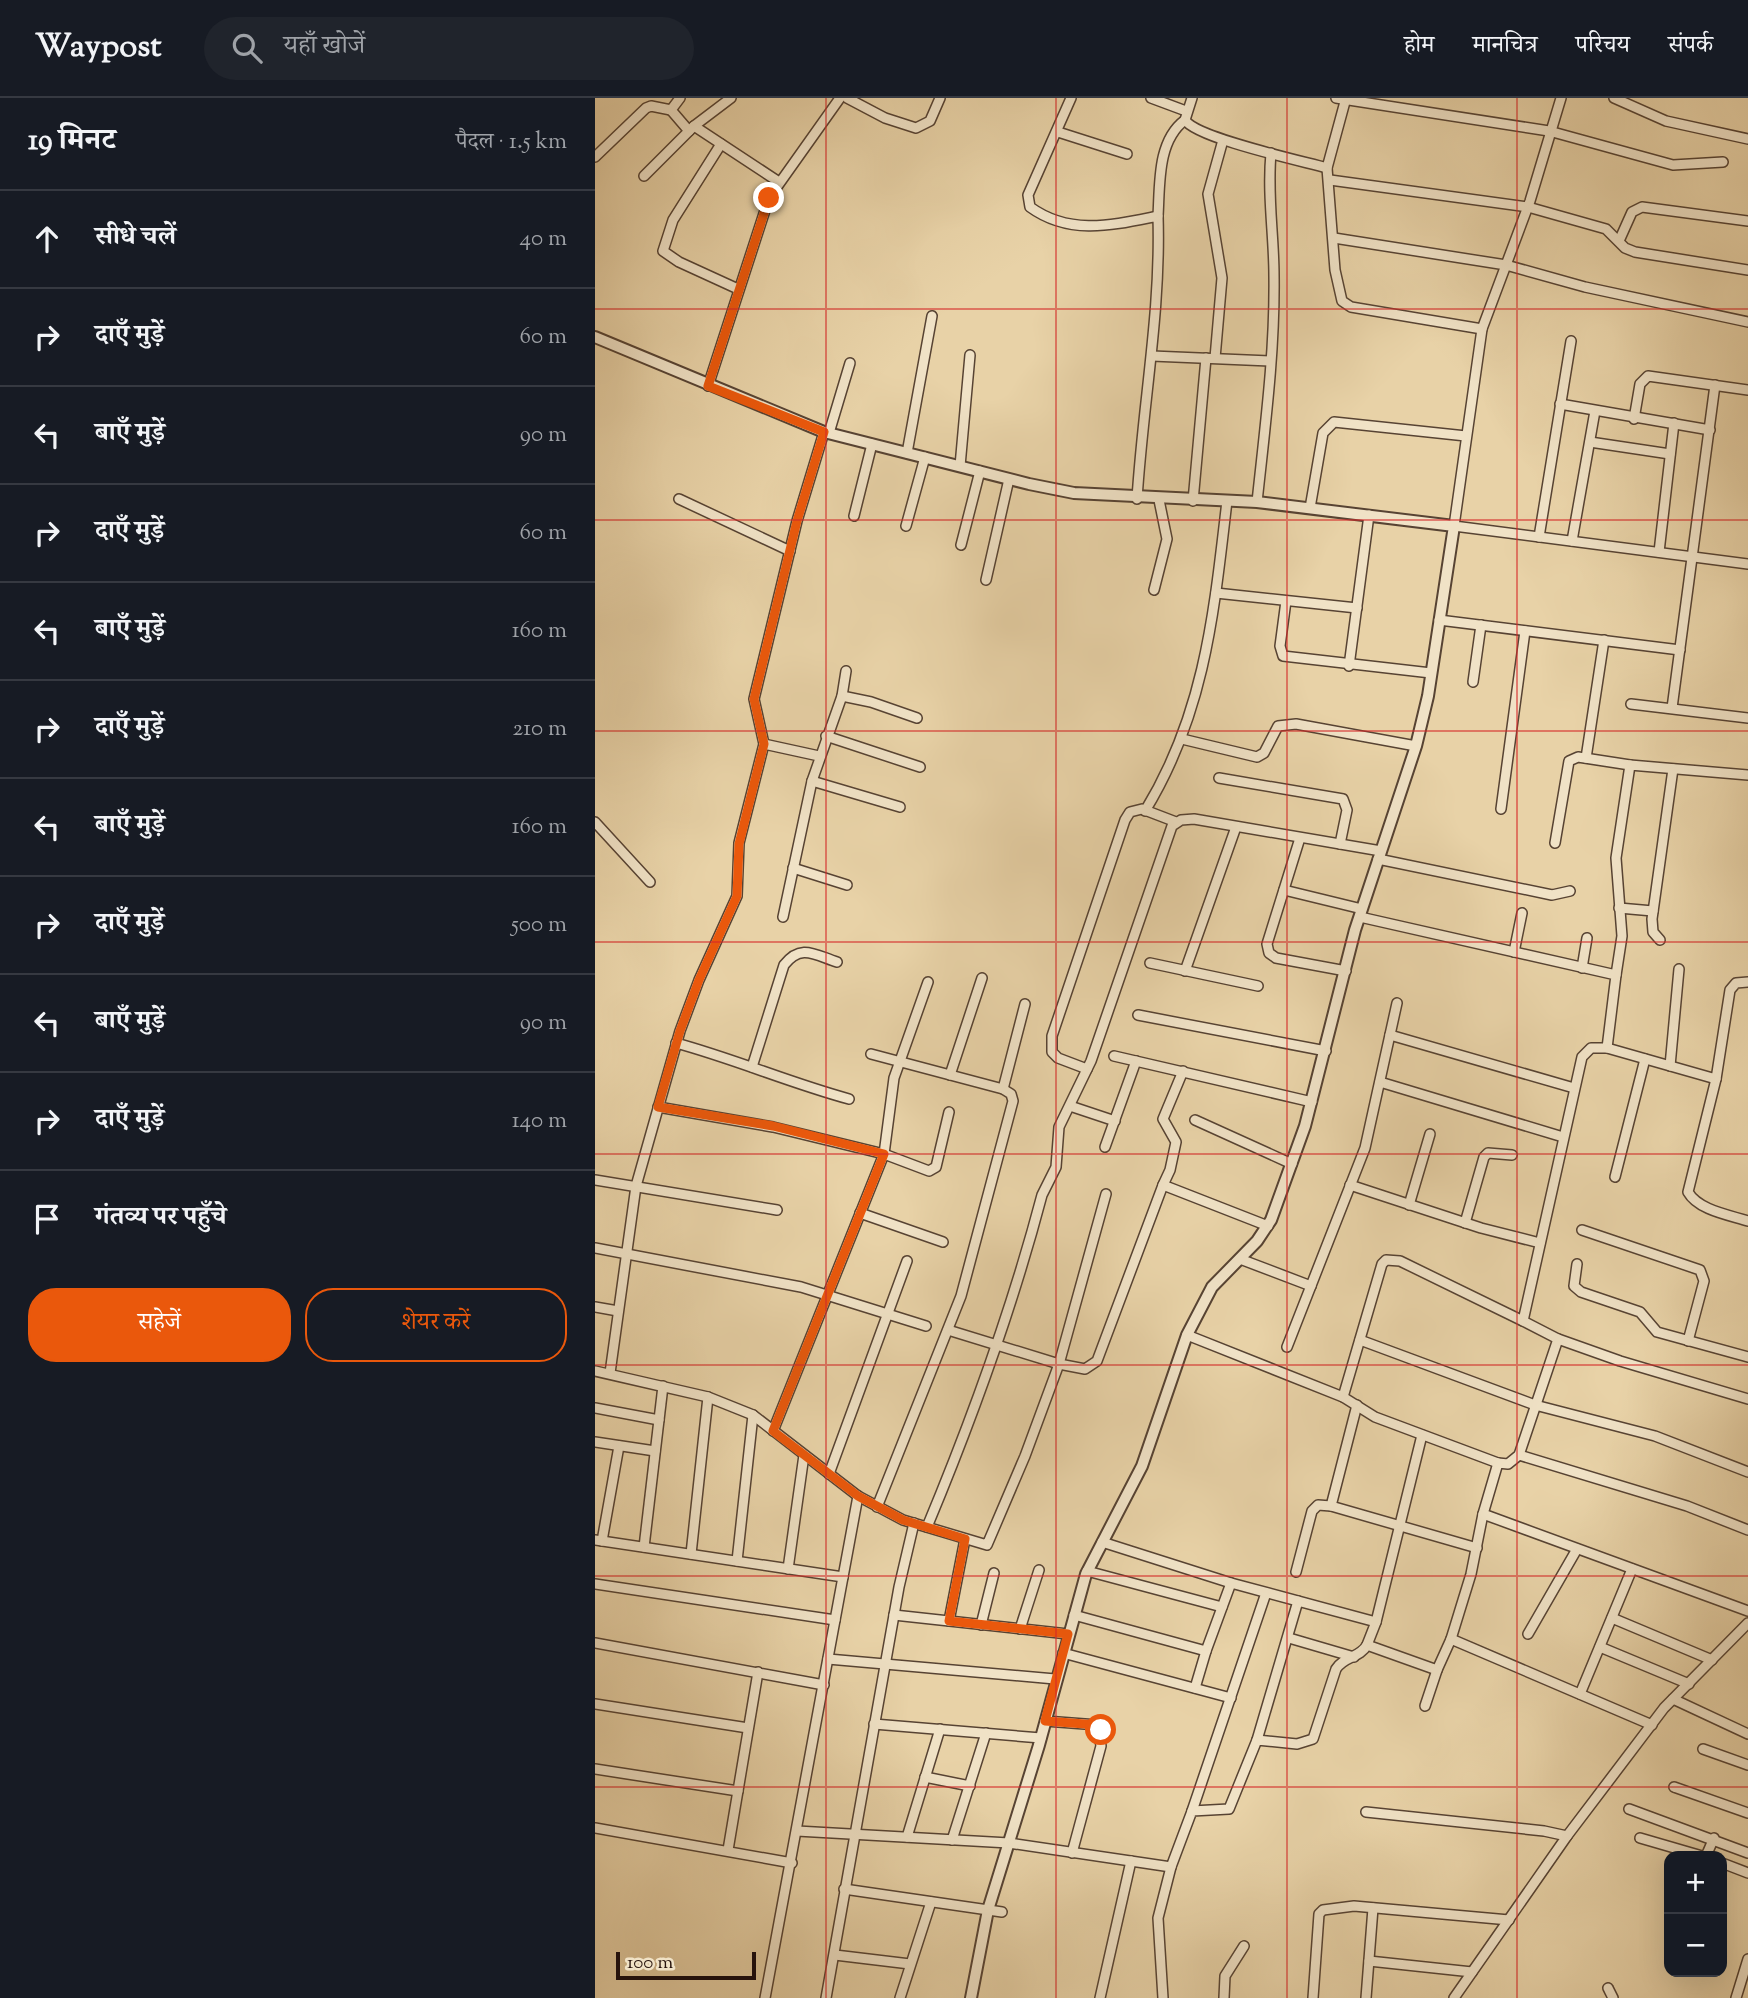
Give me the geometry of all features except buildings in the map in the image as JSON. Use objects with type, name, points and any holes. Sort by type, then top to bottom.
[{"type":"street","points":[[671,110],[680,98]]},
{"type":"street","points":[[644,176],[691,128],[731,98]]},
{"type":"street","points":[[708,386],[769,198],[840,98]]},
{"type":"street","points":[[848,98],[885,118],[916,128],[930,121],[940,98]]},
{"type":"street","points":[[1071,98],[1028,195],[1030,207],[1041,215],[1086,228],[1111,226],[1157,216]]},
{"type":"street","points":[[1151,98],[1186,115],[1193,128],[1223,140],[1327,168]]},
{"type":"street","points":[[1137,499],[1142,415],[1152,356],[1158,287],[1157,216],[1167,144],[1173,130],[1186,115],[1192,98]]},
{"type":"street","points":[[971,1998],[988,1910],[1041,1738],[1055,1679],[1087,1571],[1142,1466],[1187,1335],[1212,1287],[1268,1226],[1278,1207],[1312,1102],[1361,913],[1416,746],[1431,673],[1482,329],[1528,207],[1561,98]]},
{"type":"street","points":[[1614,98],[1666,121],[1748,139]]},
{"type":"street","points":[[1482,329],[1352,307],[1342,300],[1327,168],[1342,99],[1549,131],[1673,165],[1723,162]]},
{"type":"street","points":[[595,157],[651,106],[671,110],[691,128],[722,144],[779,182]]},
{"type":"street","points":[[1058,132],[1127,154]]},
{"type":"street","points":[[1193,501],[1222,278],[1208,194],[1223,140]]},
{"type":"street","points":[[722,144],[673,220],[663,251],[679,262],[738,289]]},
{"type":"street","points":[[1257,502],[1270,361],[1274,275],[1268,183],[1271,153]]},
{"type":"street","points":[[1330,180],[1528,207],[1606,229],[1625,248],[1635,252],[1748,271]]},
{"type":"street","points":[[1619,241],[1632,212],[1642,207],[1748,221]]},
{"type":"street","points":[[1334,238],[1506,265],[1585,288],[1748,321]]},
{"type":"street","points":[[907,453],[932,316]]},
{"type":"street","points":[[595,337],[708,386],[827,432],[1074,493],[1137,499],[1257,502],[1748,564]]},
{"type":"street","points":[[1539,537],[1571,341]]},
{"type":"street","points":[[960,466],[970,355]]},
{"type":"street","points":[[1152,356],[1270,361]]},
{"type":"street","points":[[610,1373],[636,1186],[676,1043],[699,980],[737,896],[739,844],[764,744],[754,699],[790,551],[850,363]]},
{"type":"street","points":[[1634,419],[1640,384],[1648,376],[1748,390]]},
{"type":"street","points":[[1672,709],[1695,557],[1715,385]]},
{"type":"street","points":[[1560,404],[1634,419],[1710,430]]},
{"type":"street","points":[[1573,541],[1595,411]]},
{"type":"street","points":[[1310,508],[1323,433],[1334,422],[1466,436]]},
{"type":"street","points":[[1659,552],[1674,424]]},
{"type":"street","points":[[1590,442],[1671,454]]},
{"type":"street","points":[[854,516],[872,444]]},
{"type":"street","points":[[906,526],[925,457]]},
{"type":"street","points":[[961,545],[981,471]]},
{"type":"street","points":[[986,579],[1009,479]]},
{"type":"street","points":[[679,499],[790,551]]},
{"type":"street","points":[[1154,590],[1167,538],[1159,499]]},
{"type":"street","points":[[1146,811],[1182,739],[1210,639],[1227,501]]},
{"type":"street","points":[[1349,666],[1369,515]]},
{"type":"street","points":[[1216,593],[1357,608]]},
{"type":"street","points":[[1286,601],[1280,646],[1283,656],[1349,666],[1431,673]]},
{"type":"street","points":[[1439,620],[1681,650]]},
{"type":"street","points":[[1473,682],[1481,625]]},
{"type":"street","points":[[1501,809],[1525,631]]},
{"type":"street","points":[[1586,758],[1604,640]]},
{"type":"street","points":[[783,917],[811,781],[842,696],[846,671]]},
{"type":"street","points":[[842,696],[871,702],[917,718]]},
{"type":"street","points":[[1631,704],[1748,718]]},
{"type":"street","points":[[1182,739],[1257,757],[1264,754],[1278,726],[1296,724],[1416,746]]},
{"type":"street","points":[[826,736],[920,767]]},
{"type":"street","points":[[764,744],[819,756]]},
{"type":"street","points":[[1555,843],[1569,761],[1586,758],[1630,765],[1748,775]]},
{"type":"street","points":[[1607,1048],[1622,936],[1616,858],[1630,765]]},
{"type":"street","points":[[1660,940],[1654,932],[1653,911],[1673,769]]},
{"type":"street","points":[[1219,778],[1343,799],[1347,810],[1339,844]]},
{"type":"street","points":[[811,781],[900,807]]},
{"type":"street","points":[[1087,1069],[1058,1058],[1052,1052],[1052,1036],[1125,820],[1136,809],[1176,822],[1194,820],[1339,844],[1552,895],[1570,891]]},
{"type":"street","points":[[595,822],[650,883]]},
{"type":"street","points":[[927,1527],[997,1347],[1042,1195],[1053,1177],[1059,1127],[1087,1069],[1143,905],[1176,822]]},
{"type":"street","points":[[1185,971],[1236,827]]},
{"type":"street","points":[[1300,838],[1267,944],[1269,953],[1276,958],[1346,971]]},
{"type":"street","points":[[793,868],[847,884]]},
{"type":"street","points":[[1284,890],[1361,913],[1616,975]]},
{"type":"street","points":[[1619,908],[1653,911]]},
{"type":"street","points":[[1514,952],[1522,913]]},
{"type":"street","points":[[1582,968],[1587,938]]},
{"type":"street","points":[[752,1067],[784,965],[791,956],[806,952],[837,962]]},
{"type":"street","points":[[1150,963],[1258,986]]},
{"type":"street","points":[[1670,1066],[1679,969]]},
{"type":"street","points":[[950,1075],[982,978]]},
{"type":"street","points":[[773,1431],[884,1154],[890,1094],[928,982]]},
{"type":"street","points":[[1748,982],[1736,983],[1730,990],[1716,1079],[1688,1192],[1692,1199],[1706,1207],[1748,1221]]},
{"type":"street","points":[[1287,1347],[1364,1148],[1397,1003]]},
{"type":"street","points":[[1003,1089],[1025,1004]]},
{"type":"street","points":[[1138,1015],[1326,1051]]},
{"type":"street","points":[[1390,1035],[1574,1088]]},
{"type":"street","points":[[676,1043],[734,1059],[792,1084],[849,1100]]},
{"type":"street","points":[[1523,1321],[1574,1088],[1586,1051],[1607,1048],[1716,1079]]},
{"type":"street","points":[[871,1054],[1003,1089],[1011,1094],[1012,1108],[961,1296],[877,1507]]},
{"type":"street","points":[[1114,1056],[1312,1102]]},
{"type":"street","points":[[1615,1178],[1645,1059]]},
{"type":"street","points":[[1105,1147],[1136,1061]]},
{"type":"street","points":[[948,1331],[1059,1364],[1085,1369],[1097,1361],[1170,1170],[1176,1142],[1163,1119],[1183,1071]]},
{"type":"street","points":[[1380,1082],[1563,1137]]},
{"type":"street","points":[[1070,1106],[1115,1121]]},
{"type":"street","points":[[658,1107],[773,1126],[884,1154],[924,1170],[936,1167],[949,1112]]},
{"type":"street","points":[[1195,1121],[1292,1164]]},
{"type":"street","points":[[1409,1205],[1430,1134]]},
{"type":"street","points":[[1465,1223],[1484,1157],[1488,1153],[1512,1156]]},
{"type":"street","points":[[595,1180],[777,1210]]},
{"type":"street","points":[[1163,1185],[1268,1226]]},
{"type":"street","points":[[1350,1185],[1465,1223],[1540,1243]]},
{"type":"street","points":[[595,1371],[708,1397],[753,1415],[858,1496],[877,1507],[913,1523],[987,1545],[1059,1364],[1106,1194]]},
{"type":"street","points":[[860,1213],[943,1242]]},
{"type":"street","points":[[1581,1230],[1700,1270],[1704,1281],[1688,1341]]},
{"type":"street","points":[[595,1248],[829,1293],[926,1326]]},
{"type":"street","points":[[1240,1259],[1311,1286]]},
{"type":"street","points":[[1343,1397],[1382,1264],[1392,1259],[1558,1339],[1619,1361],[1748,1399]]},
{"type":"street","points":[[829,1474],[890,1314],[907,1261]]},
{"type":"street","points":[[1577,1264],[1574,1282],[1576,1289],[1640,1312],[1657,1332],[1748,1357]]},
{"type":"street","points":[[595,1307],[618,1311]]},
{"type":"street","points":[[1187,1335],[1343,1397],[1375,1417],[1508,1464],[1519,1455],[1558,1339]]},
{"type":"street","points":[[1360,1340],[1535,1405],[1655,1436],[1748,1472]]},
{"type":"street","points":[[644,1547],[663,1386]]},
{"type":"street","points":[[691,1554],[708,1397]]},
{"type":"street","points":[[1331,1506],[1357,1405]]},
{"type":"street","points":[[595,1408],[659,1420]]},
{"type":"street","points":[[737,1561],[753,1415]]},
{"type":"street","points":[[1257,1740],[1297,1744],[1313,1739],[1336,1669],[1341,1662],[1354,1657],[1367,1645],[1376,1622],[1422,1434]]},
{"type":"street","points":[[595,1442],[655,1451]]},
{"type":"street","points":[[619,1446],[599,1540],[843,1577]]},
{"type":"street","points":[[788,1569],[804,1455]]},
{"type":"street","points":[[1519,1455],[1687,1506],[1748,1531]]},
{"type":"street","points":[[1425,1706],[1451,1639],[1499,1463]]},
{"type":"street","points":[[765,1998],[858,1496]]},
{"type":"street","points":[[1296,1572],[1312,1511],[1318,1505],[1331,1506],[1477,1548]]},
{"type":"street","points":[[1483,1514],[1748,1611]]},
{"type":"street","points":[[825,1998],[913,1523]]},
{"type":"street","points":[[949,1621],[965,1539]]},
{"type":"street","points":[[1102,1542],[1231,1583],[1376,1622]]},
{"type":"street","points":[[1528,1634],[1577,1549]]},
{"type":"street","points":[[1580,1694],[1632,1569]]},
{"type":"street","points":[[1020,1629],[1039,1570]]},
{"type":"street","points":[[1087,1571],[1222,1607]]},
{"type":"street","points":[[981,1625],[994,1573]]},
{"type":"street","points":[[1195,1688],[1231,1583]]},
{"type":"street","points":[[595,1584],[835,1620]]},
{"type":"street","points":[[1163,1998],[1159,1918],[1171,1867],[1266,1593]]},
{"type":"street","points":[[1192,1811],[1229,1810],[1257,1740],[1298,1601]]},
{"type":"street","points":[[894,1615],[1068,1634]]},
{"type":"street","points":[[1074,1615],[1206,1651]]},
{"type":"street","points":[[1612,1618],[1712,1660]]},
{"type":"street","points":[[1454,1998],[1567,1836],[1673,1699],[1746,1629]]},
{"type":"street","points":[[1289,1638],[1354,1657]]},
{"type":"street","points":[[1451,1639],[1653,1725]]},
{"type":"street","points":[[595,1643],[824,1685]]},
{"type":"street","points":[[1367,1645],[1437,1670]]},
{"type":"street","points":[[1600,1647],[1689,1684]]},
{"type":"street","points":[[1063,1653],[1231,1698]]},
{"type":"street","points":[[828,1659],[1055,1679]]},
{"type":"street","points":[[728,1850],[758,1672]]},
{"type":"street","points":[[1673,1699],[1748,1734]]},
{"type":"street","points":[[595,1704],[748,1728]]},
{"type":"street","points":[[1045,1721],[1098,1725],[1101,1730],[1101,1746],[1072,1853]]},
{"type":"street","points":[[874,1724],[1041,1738]]},
{"type":"street","points":[[907,1838],[940,1729]]},
{"type":"street","points":[[953,1840],[986,1733]]},
{"type":"street","points":[[1703,1749],[1748,1765]]},
{"type":"street","points":[[595,1769],[738,1791]]},
{"type":"street","points":[[925,1777],[969,1786]]},
{"type":"street","points":[[1674,1787],[1748,1813]]},
{"type":"street","points":[[1629,1809],[1714,1838],[1748,1853]]},
{"type":"street","points":[[1366,1812],[1544,1831],[1567,1836]]},
{"type":"street","points":[[595,1828],[792,1863]]},
{"type":"street","points":[[797,1831],[1009,1843],[1171,1867]]},
{"type":"street","points":[[1640,1838],[1686,1851]]},
{"type":"street","points":[[1707,1851],[1714,1838]]},
{"type":"street","points":[[1100,1998],[1131,1861]]},
{"type":"street","points":[[1727,1865],[1748,1874]]},
{"type":"street","points":[[845,1889],[1002,1912]]},
{"type":"street","points":[[900,1998],[931,1902]]},
{"type":"street","points":[[1313,1998],[1319,1914],[1329,1908],[1373,1908],[1509,1920]]},
{"type":"street","points":[[1366,1998],[1373,1908]]},
{"type":"street","points":[[1224,1998],[1225,1976],[1244,1946]]},
{"type":"street","points":[[835,1955],[910,1964]]},
{"type":"street","points":[[1736,1998],[1748,1959]]},
{"type":"street","points":[[1369,1961],[1472,1972]]},
{"type":"street","points":[[1608,1988],[1613,1998]]},
{"type":"route","points":[[769,198],[708,386],[824,432],[797,521],[754,699],[764,744],[739,844],[737,896],[699,980],[680,1031],[658,1107],[773,1126],[884,1154],[773,1431],[858,1496],[903,1520],[965,1539],[949,1621],[1068,1634],[1045,1721],[1098,1725],[1101,1730]]}]
